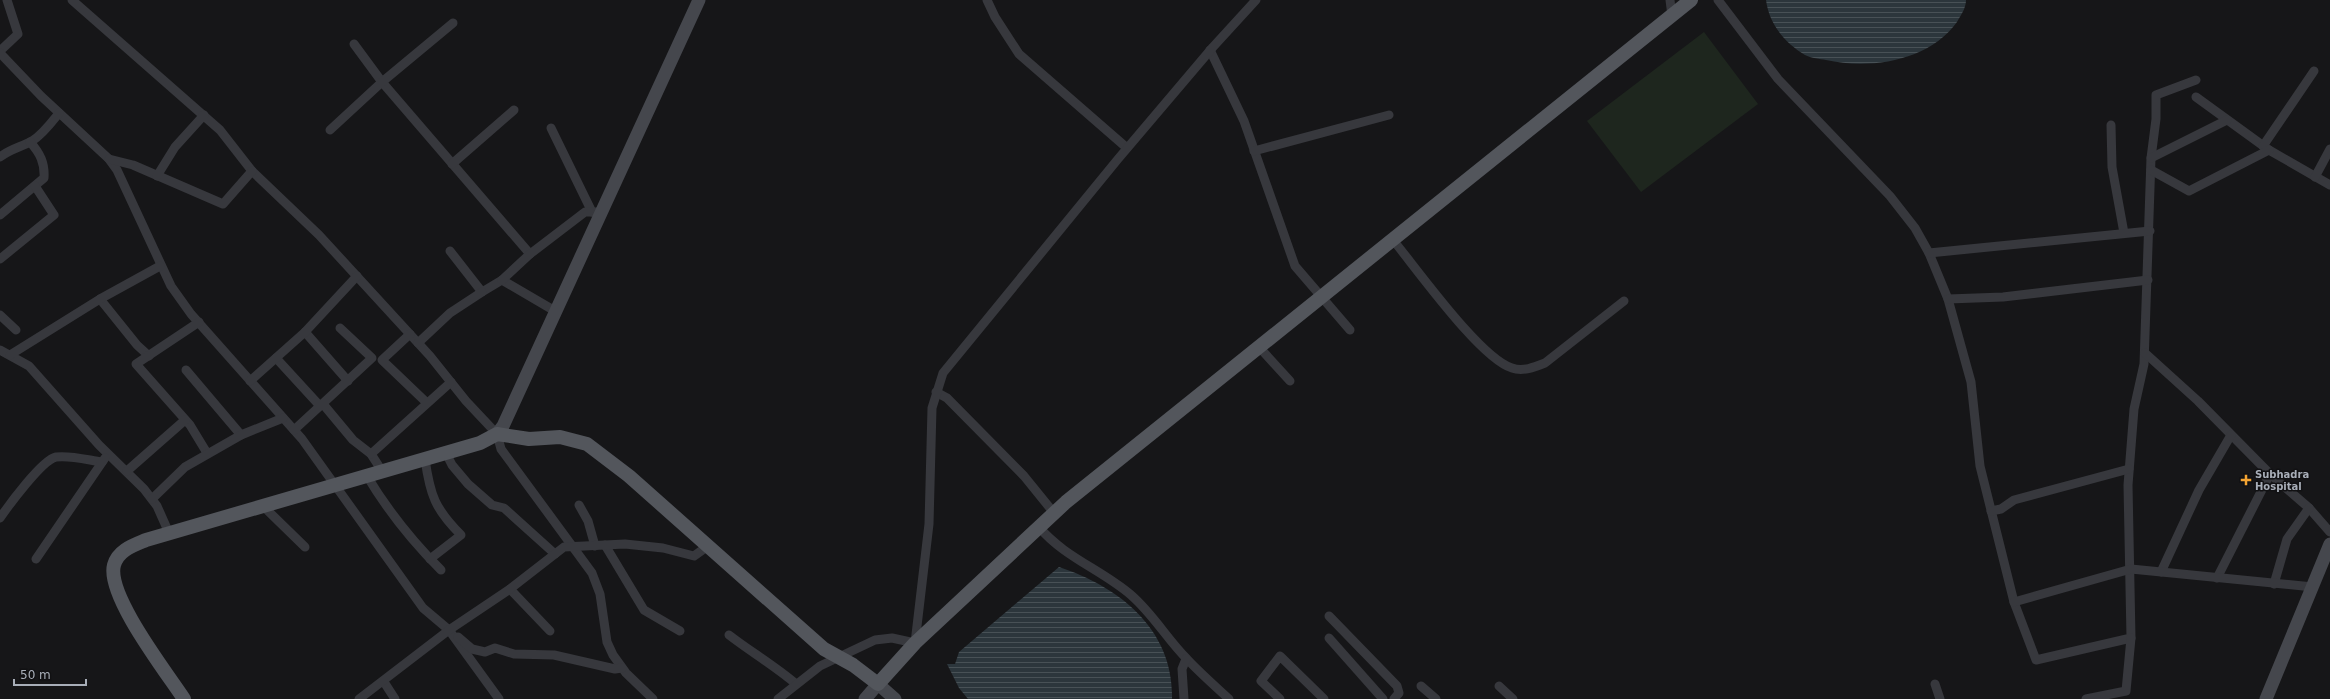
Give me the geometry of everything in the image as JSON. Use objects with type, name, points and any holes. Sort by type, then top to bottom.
[{"type":"main road","points":[[184,699],[122,603],[114,585],[114,564],[120,554],[130,547],[169,533],[480,443],[497,434],[555,312],[597,212],[699,0]]},
{"type":"main road","points":[[865,699],[915,643],[1054,513],[1691,0]]},
{"type":"main road","points":[[497,434],[529,439],[560,437],[587,444],[629,476],[824,649],[878,684],[895,699]]},
{"type":"main road","points":[[2266,699],[2330,544]]},
{"type":"street","points":[[7,0],[18,34],[0,52],[3,63],[109,159],[117,170],[160,266],[171,286],[199,322],[294,430],[336,485],[424,608],[472,649],[484,652],[495,648],[514,654],[554,655],[615,669],[622,668]]},
{"type":"street","points":[[72,0],[220,130],[252,171],[319,235],[410,334],[497,434],[501,450],[592,573],[600,594],[607,642],[613,655],[622,668],[653,699]]},
{"type":"street","points":[[987,0],[995,17],[1020,54],[1127,148]]},
{"type":"street","points":[[778,699],[820,666],[840,658],[875,640],[892,638],[915,643],[928,524],[932,408],[943,373],[965,344],[1127,148],[1210,50],[1256,0]]},
{"type":"street","points":[[1670,0],[1672,16]]},
{"type":"street","points":[[1718,0],[1778,79],[1890,196],[1915,228],[1929,253],[1948,299],[1971,382],[1980,466],[2014,602],[2036,660],[2131,638]]},
{"type":"street","points":[[330,130],[382,82],[453,23]]},
{"type":"street","points":[[354,44],[382,82],[530,254]]},
{"type":"street","points":[[1210,50],[1244,121],[1295,266],[1350,330]]},
{"type":"street","points":[[2151,170],[2189,192],[2266,148],[2314,71]]},
{"type":"street","points":[[2086,699],[2125,695],[2131,638],[2129,468],[2134,410],[2145,353],[2150,231],[2151,158],[2156,119],[2156,95],[2196,80]]},
{"type":"street","points":[[2196,97],[2266,148],[2330,185]]},
{"type":"street","points":[[452,164],[514,110]]},
{"type":"street","points":[[0,157],[10,149],[30,142],[41,135],[59,114]]},
{"type":"street","points":[[157,176],[175,147],[204,115]]},
{"type":"street","points":[[1254,151],[1389,116]]},
{"type":"street","points":[[2151,158],[2227,120]]},
{"type":"street","points":[[2111,125],[2112,167],[2124,233]]},
{"type":"street","points":[[418,343],[450,313],[502,280],[530,254],[585,212],[597,212],[551,128]]},
{"type":"street","points":[[0,215],[44,178],[45,167],[39,151],[30,142]]},
{"type":"street","points":[[2315,176],[2330,149]]},
{"type":"street","points":[[109,159],[133,165],[223,204],[252,171]]},
{"type":"street","points":[[0,258],[54,215],[35,186]]},
{"type":"street","points":[[1929,253],[2150,231]]},
{"type":"street","points":[[1393,240],[1469,333],[1495,359],[1513,369],[1530,369],[1544,363],[1624,301]]},
{"type":"street","points":[[450,251],[482,292]]},
{"type":"street","points":[[10,355],[100,299],[160,266]]},
{"type":"street","points":[[250,381],[305,332],[357,276]]},
{"type":"street","points":[[502,280],[555,312]]},
{"type":"street","points":[[1948,299],[2003,297],[2148,280]]},
{"type":"street","points":[[100,299],[137,345],[149,356]]},
{"type":"street","points":[[0,315],[16,330]]},
{"type":"street","points":[[199,322],[136,364],[185,420],[207,453]]},
{"type":"street","points":[[294,430],[372,358],[340,328]]},
{"type":"street","points":[[305,332],[348,381]]},
{"type":"street","points":[[410,334],[382,360],[427,403]]},
{"type":"street","points":[[1259,347],[1290,381]]},
{"type":"street","points":[[0,350],[29,366],[62,406],[127,471],[157,506],[169,533]]},
{"type":"street","points":[[2145,353],[2198,401],[2270,474],[2309,508],[2330,532]]},
{"type":"street","points":[[276,358],[353,440],[371,454],[382,471]]},
{"type":"street","points":[[186,370],[241,435]]},
{"type":"street","points":[[371,454],[451,382]]},
{"type":"street","points":[[936,392],[947,398],[1024,476],[1054,513]]},
{"type":"street","points":[[152,499],[184,467],[241,435],[284,418]]},
{"type":"street","points":[[127,471],[185,420]]},
{"type":"street","points":[[2161,572],[2199,490],[2231,435]]},
{"type":"street","points":[[36,559],[108,453]]},
{"type":"street","points":[[446,453],[452,465],[468,484],[492,505],[504,508],[555,554]]},
{"type":"street","points":[[0,518],[21,490],[46,463],[55,457],[102,462]]},
{"type":"street","points":[[425,459],[429,486],[438,509],[461,535],[430,558]]},
{"type":"street","points":[[1991,511],[2001,509],[2014,500],[2129,468]]},
{"type":"street","points":[[2217,578],[2270,474]]},
{"type":"street","points":[[367,476],[395,519],[441,570]]},
{"type":"street","points":[[580,505],[588,521],[595,546]]},
{"type":"street","points":[[263,506],[305,547]]},
{"type":"street","points":[[2274,584],[2287,539],[2309,508]]},
{"type":"street","points":[[1039,527],[1050,541],[1101,573],[1132,596],[1157,622],[1186,659],[1229,699]]},
{"type":"street","points":[[359,699],[384,682],[449,630],[510,589],[564,547],[625,544],[662,548],[694,556],[708,546]]},
{"type":"street","points":[[605,545],[644,610],[680,631]]},
{"type":"street","points":[[2014,602],[2131,569],[2312,587]]},
{"type":"street","points":[[510,589],[550,631]]},
{"type":"street","points":[[1330,616],[1397,686],[1399,694],[1394,699]]},
{"type":"street","points":[[449,630],[499,699]]},
{"type":"street","points":[[729,635],[755,654],[778,668],[796,684]]},
{"type":"street","points":[[1329,638],[1383,699]]},
{"type":"street","points":[[1280,699],[1261,681],[1280,656],[1324,699]]},
{"type":"street","points":[[1184,699],[1182,669],[1186,659]]},
{"type":"street","points":[[384,682],[395,699]]},
{"type":"street","points":[[1935,684],[1940,699]]},
{"type":"street","points":[[1421,686],[1436,699]]},
{"type":"street","points":[[1498,686],[1513,699]]},
{"type":"shaded area","points":[[1766,0],[1966,0],[1966,3],[1957,22],[1945,35],[1931,46],[1915,54],[1898,59],[1879,63],[1861,64],[1843,63],[1805,55],[1791,45],[1774,25]]},
{"type":"shaded area","points":[[1704,32],[1758,104],[1641,192],[1587,121]]},
{"type":"shaded area","points":[[1059,567],[1103,586],[1122,599],[1139,615],[1153,632],[1164,652],[1170,674],[1172,699],[968,699],[959,688],[947,664],[955,664],[959,652]]},
{"type":"place","name":"Subhadra Hospital","points":[[2246,480]]}]
